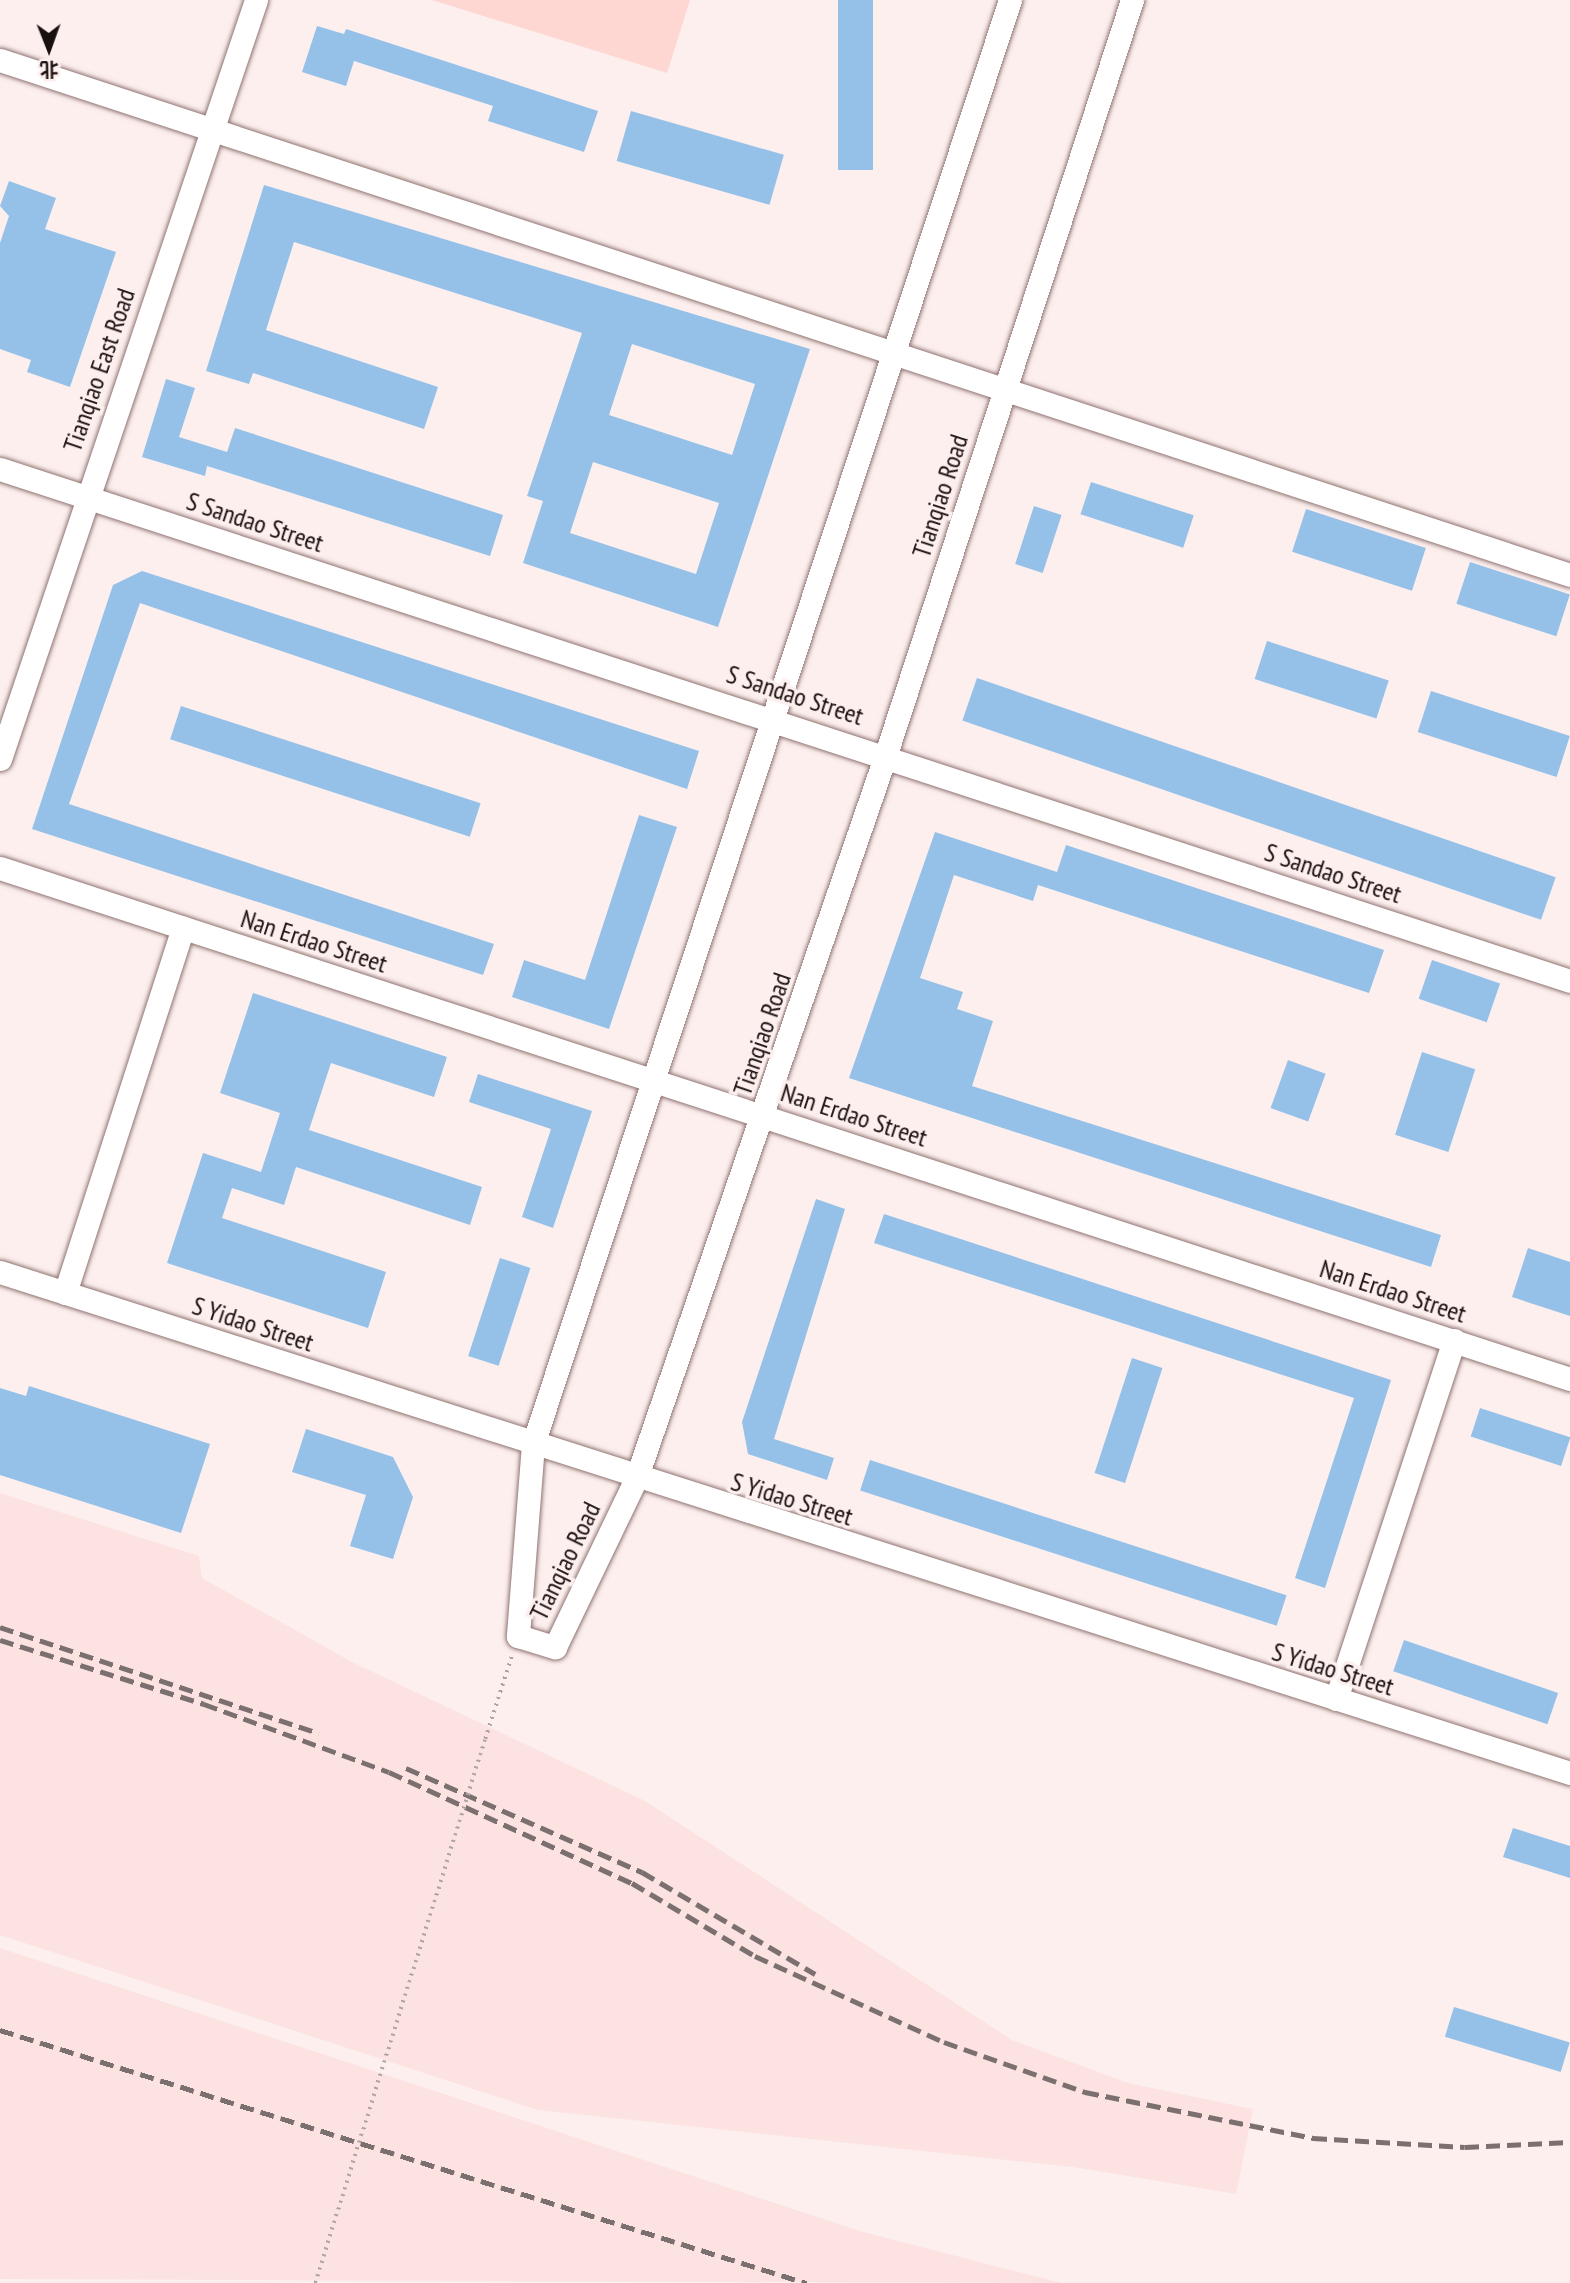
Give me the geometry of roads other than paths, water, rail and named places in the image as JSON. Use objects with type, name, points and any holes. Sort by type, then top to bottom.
[{"type":"street","name":"Tianqiao East Road","points":[[0,759],[84,497],[256,0]]},
{"type":"street","name":"Tianqiao Road","points":[[1010,0],[533,1444],[518,1636],[555,1647],[636,1479],[764,1115],[886,754],[1132,0]]},
{"type":"street","points":[[0,60],[1570,575]]},
{"type":"street","name":"S Sandao Street","points":[[0,469],[774,717],[1570,981]]},
{"type":"street","name":"Nan Erdao Street","points":[[0,868],[1570,1379]]},
{"type":"street","points":[[65,1293],[183,928]]},
{"type":"street","name":"S Yidao Street","points":[[0,1272],[636,1479],[1570,1773]]},
{"type":"street","points":[[1336,1699],[1454,1340]]},
{"type":"railway","points":[[0,1627],[319,1733]]},
{"type":"railway","points":[[0,1640],[204,1704],[389,1772],[632,1883],[755,1956],[944,2042],[1085,2092],[1313,2138],[1465,2147],[1570,2142]]},
{"type":"railway","points":[[406,1768],[642,1872],[815,1974]]},
{"type":"railway","points":[[0,2030],[806,2283]]}]
